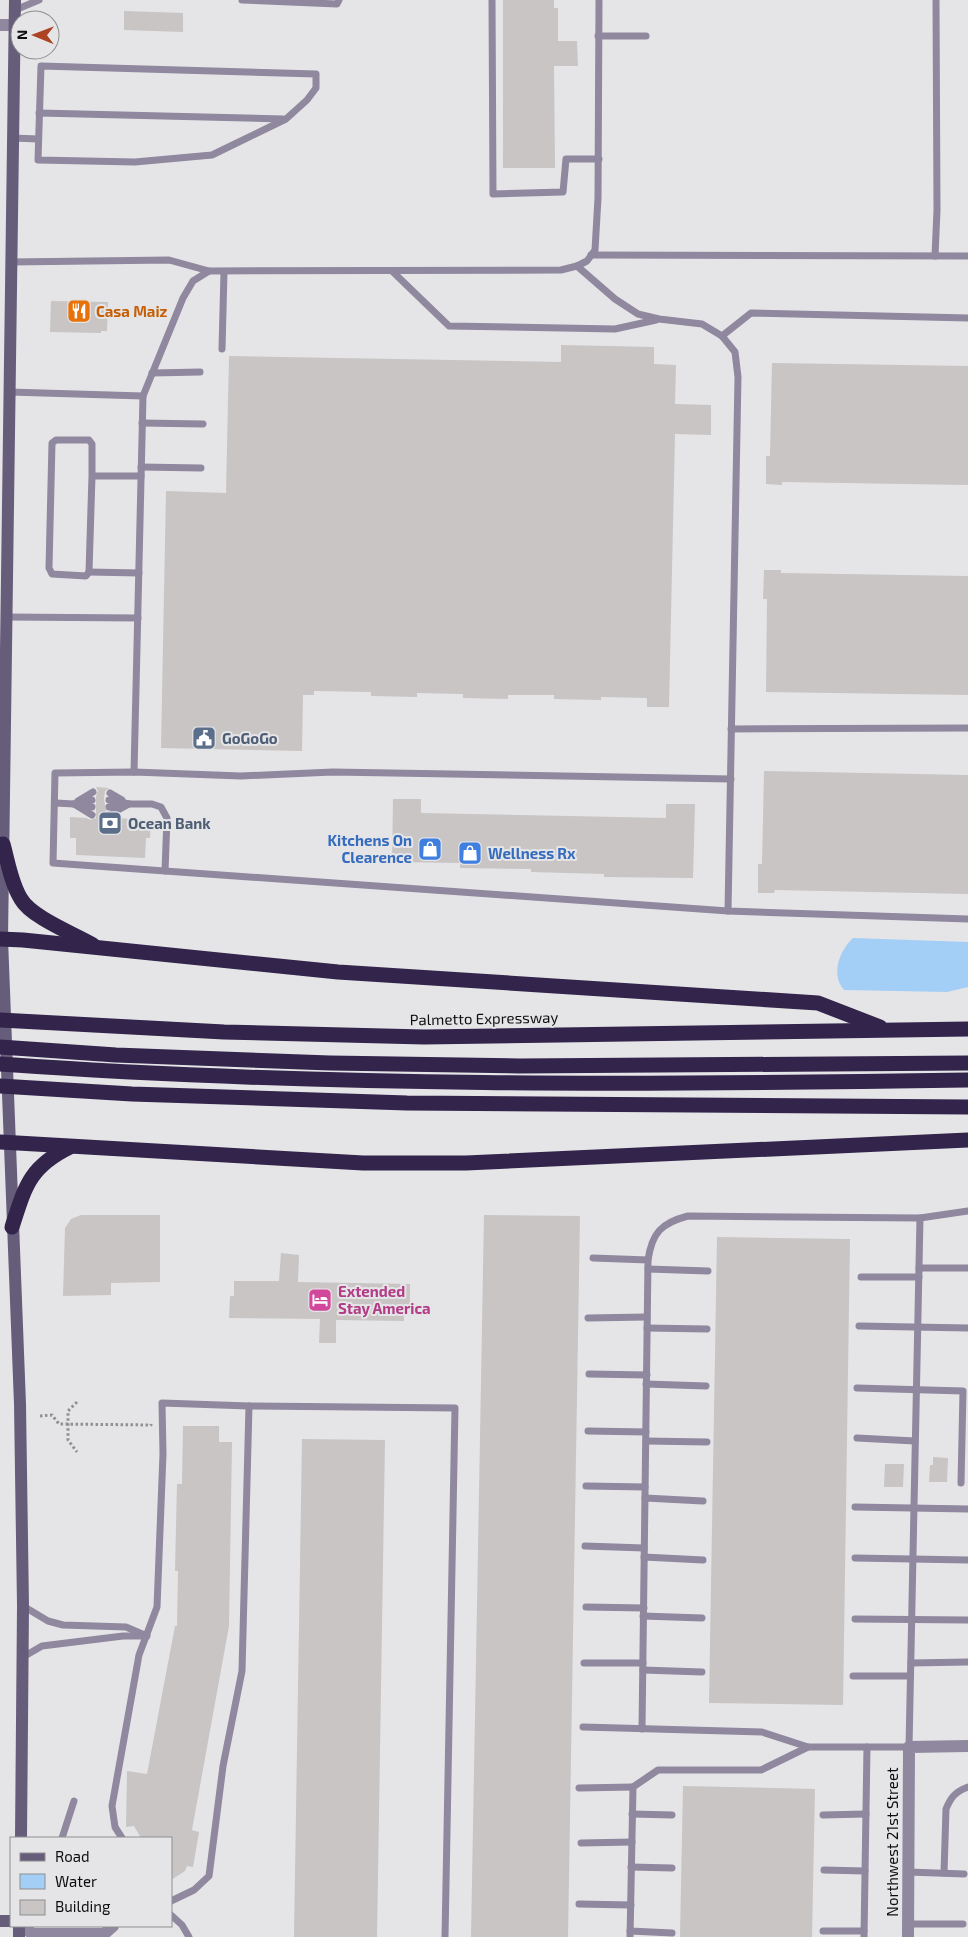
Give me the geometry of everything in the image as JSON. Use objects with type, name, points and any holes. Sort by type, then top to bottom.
[{"type":"highway","points":[[3,844],[15,888],[21,900],[35,913],[98,948]]},
{"type":"highway","points":[[0,937],[338,972],[818,1004],[888,1030]]},
{"type":"highway","name":"Palmetto Expressway","points":[[0,1020],[224,1032],[424,1037],[968,1029]]},
{"type":"highway","points":[[0,1047],[330,1063],[519,1066],[968,1063]]},
{"type":"highway","points":[[0,1064],[225,1077],[419,1082],[694,1083],[968,1080]]},
{"type":"highway","points":[[0,1086],[407,1103],[968,1107]]},
{"type":"highway","points":[[4,1142],[363,1163],[466,1163],[968,1140]]},
{"type":"highway","points":[[12,1227],[26,1186],[32,1176],[44,1163],[71,1146]]},
{"type":"main road","points":[[14,60],[11,262],[5,392],[6,617],[0,937],[4,1142],[12,1227],[20,1404],[23,1606],[21,1837]]},
{"type":"street","points":[[909,1747],[968,1746]]},
{"type":"street","name":"Northwest 21st Street","points":[[908,1937],[909,1747]]},
{"type":"street","points":[[25,1927],[32,1934],[104,1934],[112,1927]]},
{"type":"lane","points":[[15,5],[39,0]]},
{"type":"lane","points":[[242,0],[337,4],[340,0]]},
{"type":"lane","points":[[492,0],[493,194],[563,192],[566,159],[599,159]]},
{"type":"lane","points":[[11,262],[170,260],[209,271],[224,272],[561,270],[577,266],[587,261],[595,250],[599,159],[599,0]]},
{"type":"lane","points":[[935,256],[937,210],[936,0]]},
{"type":"lane","points":[[598,36],[646,36]]},
{"type":"lane","points":[[40,66],[316,74],[316,88],[307,100],[286,119],[212,155],[135,162],[38,160],[39,113],[40,66]]},
{"type":"lane","points":[[39,113],[286,119]]},
{"type":"lane","points":[[13,138],[38,139]]},
{"type":"lane","points":[[591,255],[968,256]]},
{"type":"lane","points":[[577,266],[615,299],[638,314],[659,319],[702,324],[722,336],[735,352],[738,377],[728,911]]},
{"type":"lane","points":[[134,772],[143,396],[183,298],[193,282],[209,271]]},
{"type":"lane","points":[[392,271],[449,326],[615,330],[659,319]]},
{"type":"lane","points":[[222,349],[224,272]]},
{"type":"lane","points":[[722,336],[751,313],[968,318]]},
{"type":"lane","points":[[152,373],[200,372]]},
{"type":"lane","points":[[5,392],[143,396]]},
{"type":"lane","points":[[142,423],[203,424]]},
{"type":"lane","points":[[56,440],[88,440],[92,444],[92,476],[89,572],[86,576],[52,574],[49,568],[52,443],[56,440]]},
{"type":"lane","points":[[141,467],[201,468]]},
{"type":"lane","points":[[92,476],[141,476]]},
{"type":"lane","points":[[89,572],[139,573]]},
{"type":"lane","points":[[6,617],[138,618]]},
{"type":"lane","points":[[731,729],[968,728]]},
{"type":"lane","points":[[730,779],[333,772],[241,776],[134,772],[55,772],[53,864],[728,911],[968,919]]},
{"type":"lane","points":[[54,804],[92,803],[74,804]]},
{"type":"lane","points":[[129,804],[109,804],[129,804],[152,804],[161,807],[166,818],[165,871]]},
{"type":"lane","points":[[642,1729],[648,1260],[651,1243],[660,1230],[672,1220],[688,1216],[920,1218],[968,1210]]},
{"type":"lane","points":[[583,1727],[762,1732],[808,1746],[909,1747],[920,1218]]},
{"type":"lane","points":[[593,1258],[648,1260]]},
{"type":"lane","points":[[919,1268],[968,1268]]},
{"type":"lane","points":[[648,1270],[708,1271]]},
{"type":"lane","points":[[861,1277],[919,1277]]},
{"type":"lane","points":[[588,1318],[647,1317]]},
{"type":"lane","points":[[859,1326],[968,1328]]},
{"type":"lane","points":[[647,1328],[707,1329]]},
{"type":"lane","points":[[589,1374],[646,1375]]},
{"type":"lane","points":[[646,1384],[706,1386]]},
{"type":"lane","points":[[857,1388],[963,1390],[961,1483]]},
{"type":"lane","points":[[121,1837],[116,1827],[112,1806],[139,1655],[157,1607],[163,1454],[162,1403],[249,1406],[455,1408],[445,1937]]},
{"type":"lane","points":[[172,1901],[194,1890],[209,1876],[223,1766],[242,1671],[249,1406]]},
{"type":"lane","points":[[588,1430],[646,1432]]},
{"type":"lane","points":[[857,1438],[915,1442]]},
{"type":"lane","points":[[646,1441],[707,1442]]},
{"type":"lane","points":[[586,1486],[645,1487]]},
{"type":"lane","points":[[645,1498],[703,1501]]},
{"type":"lane","points":[[855,1507],[968,1509]]},
{"type":"lane","points":[[585,1546],[644,1548]]},
{"type":"lane","points":[[644,1558],[702,1560]]},
{"type":"lane","points":[[854,1558],[968,1560]]},
{"type":"lane","points":[[23,1606],[48,1620],[63,1625],[126,1627],[146,1636]]},
{"type":"lane","points":[[586,1607],[644,1608]]},
{"type":"lane","points":[[643,1616],[702,1618]]},
{"type":"lane","points":[[855,1619],[967,1620]]},
{"type":"lane","points":[[23,1658],[42,1646],[123,1636],[146,1636]]},
{"type":"lane","points":[[911,1662],[968,1662]]},
{"type":"lane","points":[[584,1663],[702,1672]]},
{"type":"lane","points":[[853,1676],[910,1676]]},
{"type":"lane","points":[[579,1788],[633,1787],[658,1770],[761,1770],[808,1746]]},
{"type":"lane","points":[[823,1931],[864,1934],[867,1747]]},
{"type":"lane","points":[[633,1787],[630,1934],[672,1932]]},
{"type":"lane","points":[[944,1874],[946,1810],[956,1791],[968,1787]]},
{"type":"lane","points":[[62,1837],[74,1801]]},
{"type":"lane","points":[[632,1814],[672,1815]]},
{"type":"lane","points":[[823,1815],[866,1814]]},
{"type":"lane","points":[[581,1843],[632,1842]]},
{"type":"lane","points":[[631,1867],[672,1868]]},
{"type":"lane","points":[[824,1870],[865,1871]]},
{"type":"lane","points":[[908,1872],[964,1874]]},
{"type":"lane","points":[[578,1904],[631,1905]]},
{"type":"lane","points":[[172,1916],[182,1925],[187,1936]]},
{"type":"lane","points":[[908,1924],[963,1924]]},
{"type":"path","points":[[77,1402],[68,1411],[68,1440],[77,1452]]},
{"type":"path","points":[[40,1416],[52,1414],[59,1424],[151,1425],[152,1417]]},
{"type":"water","points":[[853,938],[968,942],[968,987],[947,992],[844,990],[838,977],[838,962],[844,949]]},
{"type":"building","points":[[503,0],[554,0],[554,8],[558,8],[558,41],[577,41],[578,66],[554,66],[555,168],[503,168]]},
{"type":"building","points":[[124,11],[183,13],[183,32],[124,30]]},
{"type":"building","name":"Casa Maiz","points":[[51,301],[108,302],[107,331],[101,331],[101,333],[50,332]]},
{"type":"building","points":[[561,345],[654,347],[654,364],[676,365],[675,404],[711,405],[711,435],[675,434],[669,707],[647,707],[647,698],[601,697],[601,700],[554,699],[554,695],[508,695],[508,699],[463,698],[463,694],[417,693],[417,697],[371,696],[371,692],[314,691],[314,695],[303,695],[302,751],[161,748],[166,491],[226,493],[229,356],[561,362]]},
{"type":"building","points":[[772,363],[968,366],[968,485],[782,482],[782,485],[766,484],[766,456],[770,456]]},
{"type":"building","points":[[764,570],[781,570],[781,573],[968,576],[968,695],[766,692],[767,599],[763,599]]},
{"type":"building","points":[[764,771],[968,775],[968,894],[775,890],[774,893],[758,893],[758,864],[762,864]]},
{"type":"building","name":"Ocean Bank","points":[[96,787],[109,788],[105,791],[104,799],[106,811],[104,815],[107,820],[114,818],[151,820],[150,838],[146,838],[145,858],[76,855],[76,838],[70,838],[70,817],[91,820],[96,818],[96,796],[98,791]]},
{"type":"building","points":[[393,799],[421,799],[421,813],[666,818],[666,804],[695,804],[693,878],[604,877],[604,874],[531,872],[531,869],[460,868],[460,863],[392,862]]},
{"type":"building","points":[[81,1215],[160,1215],[160,1282],[111,1283],[111,1295],[63,1296],[65,1228],[71,1219]]},
{"type":"building","points":[[484,1215],[580,1216],[568,1937],[471,1937]]},
{"type":"building","points":[[717,1237],[850,1239],[843,1705],[709,1703]]},
{"type":"building","name":"Extended Stay America","points":[[281,1253],[299,1255],[298,1282],[410,1284],[410,1305],[404,1304],[404,1321],[336,1320],[336,1343],[319,1343],[320,1319],[229,1318],[230,1296],[234,1296],[234,1281],[279,1281]]},
{"type":"building","points":[[183,1426],[219,1426],[219,1442],[232,1442],[229,1626],[192,1830],[199,1832],[193,1867],[187,1866],[185,1871],[172,1879],[172,1837],[140,1837],[134,1826],[126,1827],[127,1771],[147,1774],[175,1626],[177,1626],[178,1571],[175,1571],[177,1484],[182,1484]]},
{"type":"building","points":[[302,1439],[385,1440],[377,1937],[294,1937]]},
{"type":"building","points":[[933,1457],[948,1458],[947,1482],[929,1482],[930,1465],[933,1465]]},
{"type":"building","points":[[885,1464],[904,1464],[903,1487],[884,1487]]},
{"type":"building","points":[[683,1786],[815,1789],[812,1937],[680,1937]]},
{"type":"place","name":"Casa Maiz","points":[[79,311]]},
{"type":"place","name":"GoGoGo","points":[[204,738]]},
{"type":"place","name":"Ocean Bank","points":[[110,823]]},
{"type":"place","name":"Kitchens On Clearence","points":[[430,849]]},
{"type":"place","name":"Wellness Rx","points":[[470,853]]},
{"type":"place","name":"Extended Stay America","points":[[320,1300]]}]
